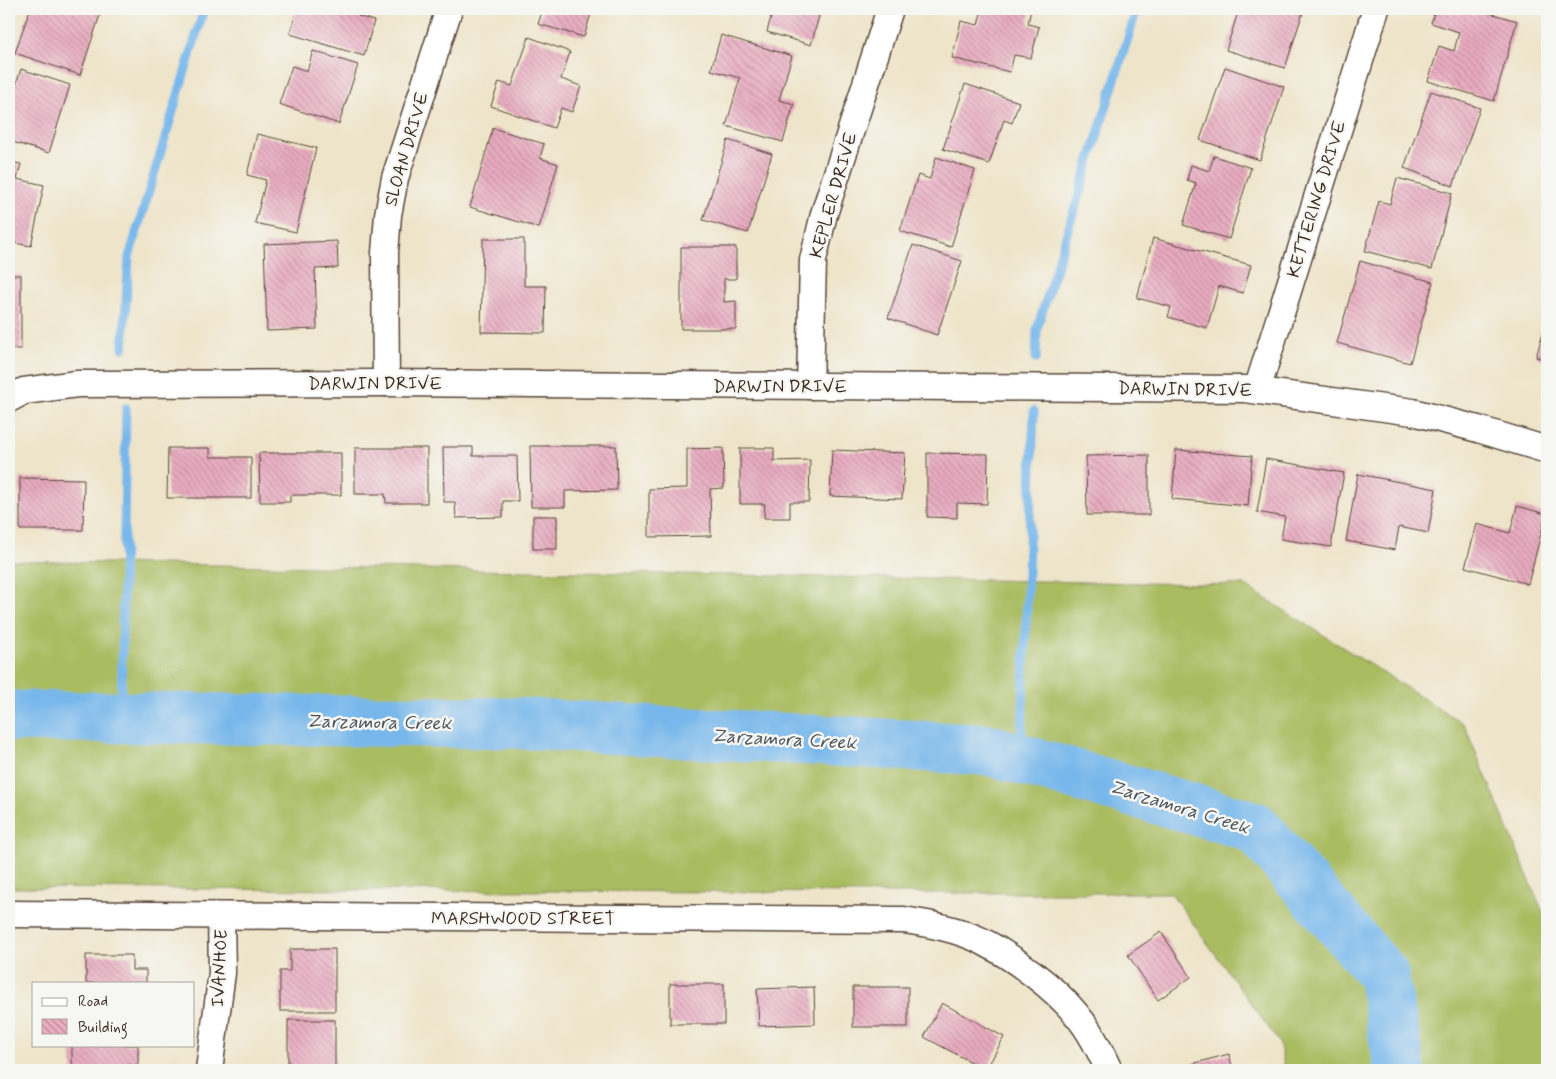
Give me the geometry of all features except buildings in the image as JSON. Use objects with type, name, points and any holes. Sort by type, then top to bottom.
[{"type":"street","name":"SLOAN DRIVE","points":[[386,383],[385,253],[388,215],[394,178],[448,9]]},
{"type":"street","name":"KEPLER DRIVE","points":[[810,386],[813,260],[824,214],[890,9]]},
{"type":"street","name":"KETTERING DRIVE","points":[[1257,390],[1376,9]]},
{"type":"street","name":"DARWIN DRIVE","points":[[9,399],[24,391],[77,384],[386,383],[1235,389],[1257,390],[1413,412],[1547,450]]},
{"type":"street","name":"MARSHWOOD STREET","points":[[9,914],[904,920],[948,929],[982,941],[1027,970],[1077,1014],[1100,1050],[1109,1070]]},
{"type":"street","name":"IVANHOE","points":[[209,1070],[222,973],[222,916]]},
{"type":"green space","points":[[9,561],[1244,585],[1464,724],[1547,922],[1547,1070],[1285,1070],[1279,1042],[1171,893],[9,888]]},
{"type":"waterway","points":[[123,348],[129,257],[204,9]]},
{"type":"waterway","points":[[1036,359],[1037,329],[1137,9]]},
{"type":"waterway","points":[[121,717],[126,408]]},
{"type":"waterway","points":[[1021,759],[1034,411]]},
{"type":"waterway","name":"Zarzamora Creek","points":[[9,716],[513,723],[989,750],[1255,827],[1383,974],[1400,1070]]}]
